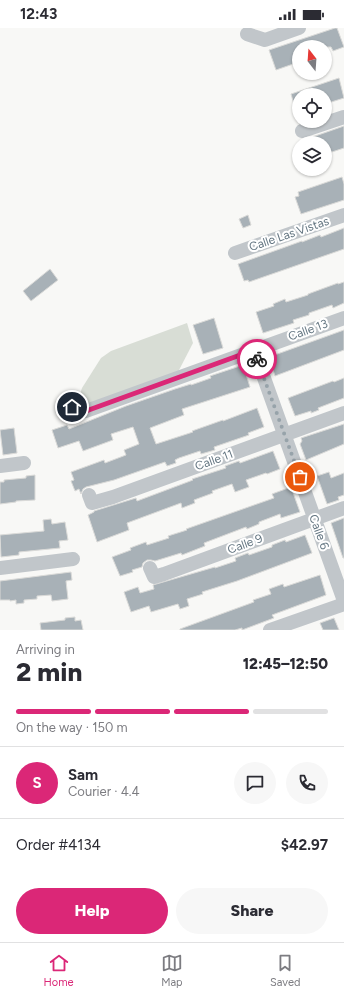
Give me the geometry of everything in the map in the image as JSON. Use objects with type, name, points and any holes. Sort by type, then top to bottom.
[{"type":"street","points":[[248,34],[265,40],[299,28]]},
{"type":"street","points":[[302,130],[344,117]]},
{"type":"street","name":"Calle Las Vistas","points":[[235,253],[344,214]]},
{"type":"street","name":"Calle 13","points":[[72,407],[77,414],[344,318]]},
{"type":"street","name":"Calle 6","points":[[254,350],[344,601]]},
{"type":"street","name":"Calle 11","points":[[89,495],[92,503],[113,497],[344,413]]},
{"type":"street","points":[[0,466],[24,463]]},
{"type":"street","name":"Calle 9","points":[[150,568],[154,577],[164,574],[344,508]]},
{"type":"street","points":[[0,568],[73,559]]},
{"type":"street","points":[[270,630],[344,604]]},
{"type":"shaded area","points":[[187,323],[193,343],[177,374],[81,406],[79,397],[82,388],[101,358],[111,351]]},
{"type":"building","points":[[337,28],[344,47],[333,51],[332,40],[299,40]]},
{"type":"building","points":[[292,42],[292,64],[276,70],[269,50]]},
{"type":"building","points":[[339,78],[344,98],[332,102],[332,88],[309,88]]},
{"type":"building","points":[[344,126],[344,148],[332,152],[332,136],[315,136]]},
{"type":"building","points":[[342,177],[344,184],[344,200],[301,214],[295,197],[299,196],[298,192]]},
{"type":"building","points":[[248,215],[251,225],[243,228],[239,219]]},
{"type":"building","points":[[344,228],[344,249],[249,282],[248,280],[244,281],[238,264]]},
{"type":"building","points":[[50,269],[58,280],[31,301],[23,291]]},
{"type":"building","points":[[344,282],[344,303],[333,308],[332,305],[309,313],[309,315],[293,320],[294,323],[263,333],[256,312],[274,306],[273,304],[285,299],[286,302]]},
{"type":"building","points":[[214,318],[223,348],[203,354],[193,325]]},
{"type":"building","points":[[344,330],[344,350],[275,376],[269,357]]},
{"type":"building","points":[[243,365],[250,387],[182,409],[184,415],[150,428],[156,444],[257,408],[264,427],[248,433],[249,435],[214,447],[215,450],[201,454],[200,451],[179,458],[175,460],[176,463],[167,466],[165,462],[114,480],[86,487],[83,489],[81,494],[79,489],[75,491],[71,481],[74,480],[71,472],[104,460],[105,463],[126,455],[124,450],[139,444],[133,427],[111,434],[113,440],[83,451],[79,441],[58,448],[52,430],[67,425],[69,429],[126,406],[211,378],[210,376]]},
{"type":"building","points":[[344,378],[344,398],[318,408],[319,410],[311,413],[311,411],[295,416],[288,398]]},
{"type":"building","points":[[344,424],[344,444],[306,460],[300,444],[302,441],[301,438]]},
{"type":"building","points":[[14,428],[17,453],[3,455],[0,430]]},
{"type":"building","points":[[273,451],[280,469],[246,480],[249,487],[235,492],[232,484],[212,491],[213,493],[194,500],[195,503],[182,508],[181,503],[127,523],[129,530],[97,542],[88,515],[94,511],[136,498],[137,501],[193,480],[192,479],[226,468],[225,466],[239,461],[240,463]]},
{"type":"building","points":[[329,472],[331,478],[344,473],[344,495],[338,497],[339,500],[327,504],[317,476]]},
{"type":"building","points":[[35,475],[35,500],[0,504],[0,482]]},
{"type":"building","points":[[291,487],[300,512],[281,518],[280,514],[259,522],[259,524],[247,529],[246,527],[204,543],[205,546],[182,555],[181,553],[155,561],[147,560],[143,563],[142,567],[132,570],[133,572],[120,576],[112,557],[131,550],[130,548],[146,542],[147,545],[169,538],[168,536],[187,530],[186,529],[274,498],[272,494]]},
{"type":"building","points":[[344,518],[344,558],[343,558],[331,523]]},
{"type":"building","points":[[51,519],[52,524],[65,522],[68,540],[59,541],[60,548],[19,552],[19,555],[1,557],[0,535],[44,531],[43,520]]},
{"type":"building","points":[[305,535],[312,553],[237,581],[202,592],[203,594],[187,599],[189,606],[180,609],[178,604],[151,612],[149,606],[131,612],[124,592],[138,587],[140,593],[154,589],[153,585],[215,568],[236,561],[235,558],[248,553],[249,555],[272,547],[272,545],[285,540],[286,542]]},
{"type":"building","points":[[71,572],[72,580],[66,581],[68,599],[52,601],[51,595],[37,596],[37,599],[24,600],[24,603],[16,604],[16,600],[0,600],[0,581]]},
{"type":"building","points":[[320,575],[326,595],[272,615],[274,618],[242,630],[242,628],[235,630],[180,630],[254,602],[253,600],[271,594],[269,589],[283,584],[284,587]]},
{"type":"building","points":[[75,617],[75,621],[81,620],[83,630],[41,630],[40,623],[65,620],[65,618]]},
{"type":"building","points":[[334,618],[339,630],[323,630],[320,623]]},
{"type":"way so far","points":[[257,359],[300,477]]},
{"type":"route","points":[[72,407],[77,414],[254,350],[257,359]]}]
